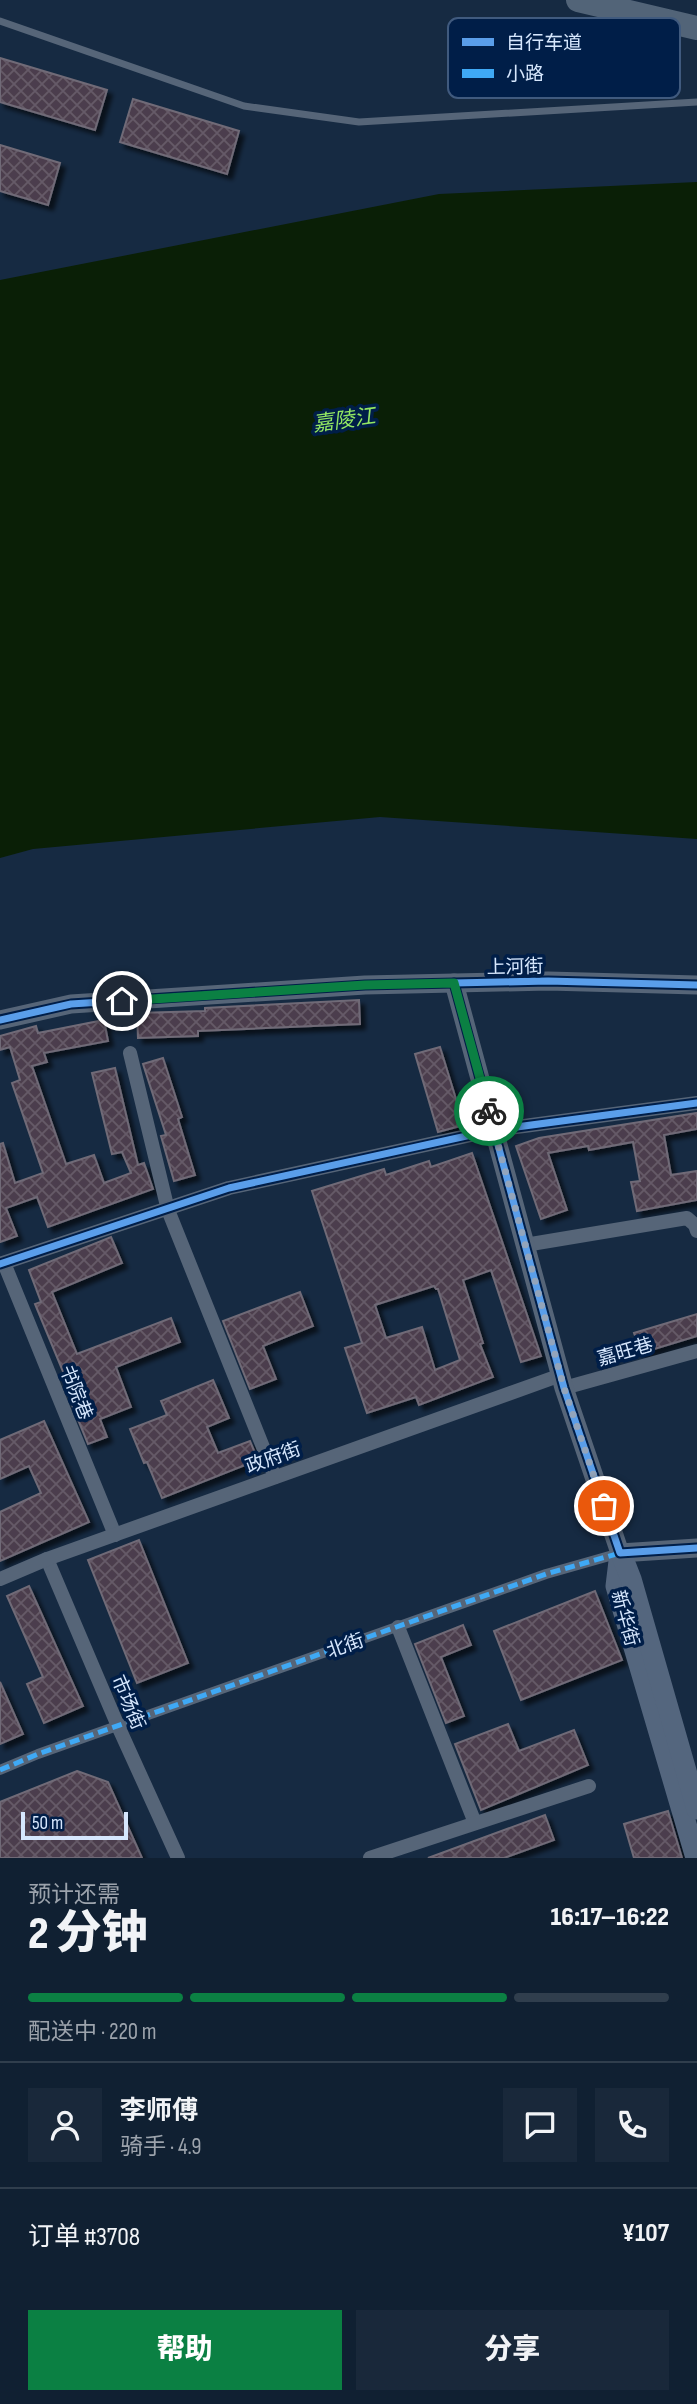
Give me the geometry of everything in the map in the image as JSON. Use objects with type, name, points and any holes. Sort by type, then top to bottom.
[{"type":"highway","points":[[578,0],[654,18]]},
{"type":"main road","name":"新华街","points":[[620,1553],[631,1579],[697,1809]]},
{"type":"main road","name":"新华街","points":[[620,1553],[616,1586],[696,1858]]},
{"type":"street","name":"上河街","points":[[0,1020],[71,1004],[365,985],[548,981],[697,985]]},
{"type":"street","points":[[454,983],[562,1381],[620,1553]]},
{"type":"street","points":[[130,1053],[168,1210],[275,1477]]},
{"type":"street","points":[[2,1264],[229,1188],[494,1130],[697,1104]]},
{"type":"street","points":[[525,1245],[687,1218],[697,1231]]},
{"type":"street","name":"书院巷","points":[[2,1264],[115,1535]]},
{"type":"street","name":"嘉旺巷","points":[[562,1381],[697,1351]]},
{"type":"street","name":"政府街","points":[[0,1579],[47,1559],[275,1477],[562,1381]]},
{"type":"street","name":"北街","points":[[0,1770],[38,1754],[545,1574],[620,1553],[697,1548]]},
{"type":"street","name":"市场街","points":[[47,1559],[178,1858]]},
{"type":"street","points":[[398,1627],[475,1823]]},
{"type":"street","points":[[370,1858],[590,1786]]},
{"type":"lane","points":[[0,21],[244,106],[359,122],[697,102]]},
{"type":"water","name":"嘉陵江","points":[[697,182],[697,839],[380,817],[33,849],[0,858],[0,280],[439,194]]},
{"type":"building","points":[[0,58],[107,90],[95,130],[0,102]]},
{"type":"building","points":[[133,99],[239,131],[227,174],[120,142]]},
{"type":"building","points":[[0,145],[60,163],[48,205],[0,191]]},
{"type":"building","points":[[359,1000],[360,1024],[198,1031],[198,1036],[138,1038],[137,1013]]},
{"type":"building","points":[[104,1020],[108,1041],[44,1053],[47,1062],[32,1066],[66,1164],[94,1155],[104,1183],[131,1173],[122,1152],[112,1154],[92,1073],[115,1068],[138,1165],[144,1163],[153,1189],[48,1227],[37,1197],[6,1208],[17,1236],[0,1242],[0,1144],[3,1143],[15,1183],[43,1173],[12,1083],[20,1080],[10,1047],[0,1050],[0,1036],[36,1026],[38,1033]]},
{"type":"building","points":[[440,1047],[464,1125],[438,1132],[415,1054]]},
{"type":"building","points":[[163,1058],[182,1117],[178,1119],[195,1175],[174,1181],[161,1136],[166,1135],[143,1064]]},
{"type":"building","points":[[697,1113],[697,1129],[664,1135],[671,1175],[697,1171],[697,1200],[637,1211],[631,1182],[640,1181],[633,1142],[589,1150],[588,1146],[548,1153],[567,1210],[541,1219],[516,1146],[539,1138]]},
{"type":"building","points":[[472,1153],[541,1356],[521,1362],[491,1270],[463,1280],[483,1343],[480,1344],[493,1377],[419,1405],[416,1397],[367,1413],[345,1348],[362,1343],[312,1191],[384,1169],[386,1175],[429,1161],[431,1167]],"holes":[[[434,1286],[460,1360],[435,1370],[422,1327],[386,1338],[375,1305]]]},
{"type":"building","points":[[111,1237],[122,1263],[52,1292],[77,1354],[171,1318],[180,1342],[116,1367],[131,1407],[100,1419],[107,1437],[88,1444],[70,1400],[74,1398],[35,1304],[41,1302],[29,1270]]},
{"type":"building","points":[[300,1292],[313,1326],[263,1346],[276,1379],[250,1389],[223,1321]]},
{"type":"building","points":[[697,1314],[697,1336],[641,1353],[634,1333]]},
{"type":"building","points":[[213,1380],[229,1418],[207,1427],[218,1453],[250,1441],[258,1460],[162,1498],[130,1429],[167,1415],[161,1401]]},
{"type":"building","points":[[44,1421],[89,1522],[0,1561],[0,1512],[41,1493],[29,1466],[0,1479],[0,1440]]},
{"type":"building","points":[[139,1540],[188,1663],[137,1683],[88,1560]]},
{"type":"building","points":[[29,1586],[83,1706],[44,1723],[27,1684],[43,1677],[7,1596]]},
{"type":"building","points":[[595,1591],[622,1660],[521,1700],[494,1631]]},
{"type":"building","points":[[463,1625],[471,1645],[441,1657],[464,1716],[446,1723],[415,1644]]},
{"type":"building","points":[[0,1682],[23,1734],[0,1744]]},
{"type":"building","points":[[508,1724],[519,1751],[574,1730],[588,1765],[481,1810],[455,1744]]},
{"type":"building","points":[[77,1771],[108,1782],[142,1858],[0,1858],[0,1802]]},
{"type":"building","points":[[668,1811],[682,1858],[634,1858],[624,1824]]},
{"type":"building","points":[[545,1815],[554,1840],[504,1858],[428,1858]]},
{"type":"marked path","points":[[0,1770],[38,1754],[546,1574],[620,1553]]},
{"type":"cycle path","points":[[0,1020],[71,1004],[365,985],[548,981],[697,985]]},
{"type":"cycle path","points":[[454,983],[564,1388],[620,1553],[697,1548]]},
{"type":"cycle path","points":[[0,1264],[229,1188],[494,1130],[697,1103]]},
{"type":"way so far","points":[[489,1111],[564,1388],[604,1506]]},
{"type":"route","points":[[122,1001],[365,985],[454,983],[489,1111]]}]
